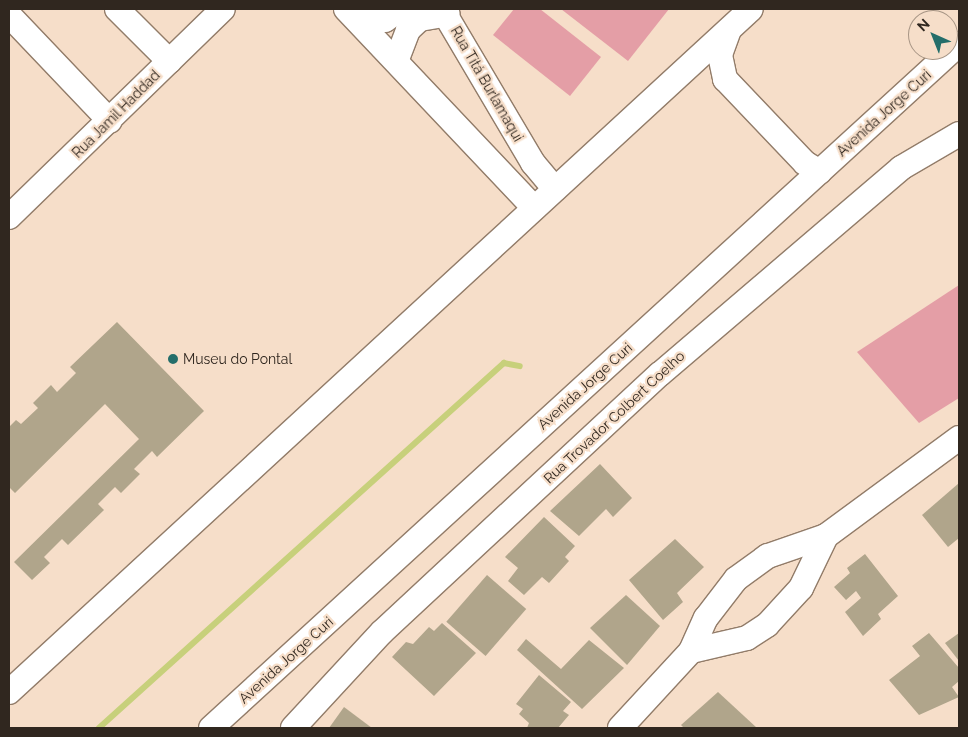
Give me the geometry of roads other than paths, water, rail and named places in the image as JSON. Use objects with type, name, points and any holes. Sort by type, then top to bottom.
[{"type":"street","points":[[117,9],[169,61]]},
{"type":"street","name":"Rua Jamil Haddad","points":[[9,217],[110,121],[223,9]]},
{"type":"street","points":[[353,16],[385,20],[400,9]]},
{"type":"street","points":[[9,692],[752,9]]},
{"type":"street","name":"Rua Titá Burlamaqui","points":[[397,59],[408,30],[420,19],[445,12],[532,163],[555,189]]},
{"type":"street","points":[[9,16],[110,121]]},
{"type":"street","points":[[353,16],[397,59],[534,208]]},
{"type":"street","points":[[730,29],[720,55],[725,78],[805,163],[820,172]]},
{"type":"street","name":"Avenida Jorge Curi","points":[[211,728],[959,44]]},
{"type":"street","points":[[671,82],[702,72],[725,78]]},
{"type":"street","name":"Rua Trovador Colbert Coelho","points":[[293,728],[382,632],[660,374],[901,168],[959,134]]},
{"type":"street","points":[[620,728],[691,651],[706,618],[736,579],[768,556],[826,536],[959,438]]},
{"type":"street","points":[[691,651],[747,638],[767,625],[801,588],[826,536]]},
{"type":"waterway","points":[[99,728],[504,363],[520,366]]},
{"type":"place","name":"Museu do Pontal","points":[[173,359]]}]
